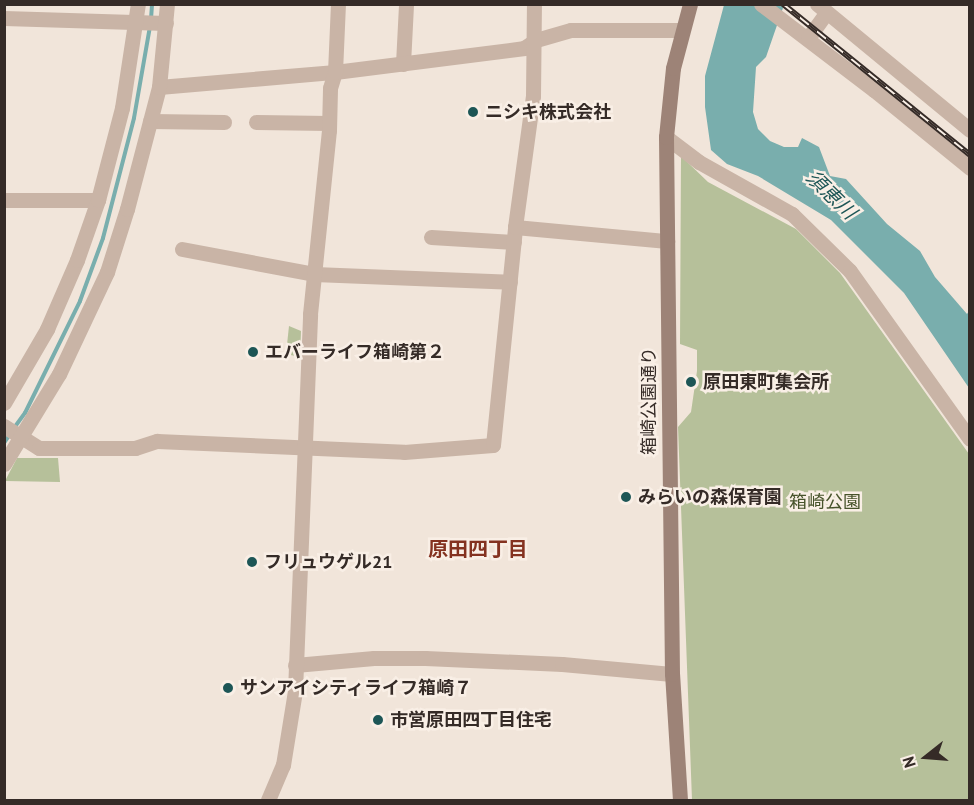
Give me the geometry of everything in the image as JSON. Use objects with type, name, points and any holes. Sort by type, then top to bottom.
[{"type":"street","points":[[4,464],[59,374],[107,272],[127,209],[159,87],[151,23],[138,4]]},
{"type":"street","points":[[4,403],[47,329],[76,260],[98,200],[122,108],[151,23],[167,4]]},
{"type":"street","points":[[268,801],[283,765],[295,691],[303,449],[314,274],[329,123],[330,88],[335,72],[338,4]]},
{"type":"street","points":[[403,64],[406,4]]},
{"type":"street","points":[[4,426],[39,448],[135,448],[157,441],[404,452],[494,445],[515,235],[533,96],[536,40],[534,4]]},
{"type":"street","name":"箱崎公園通り","points":[[680,801],[672,674],[666,137],[669,88],[690,4]]},
{"type":"street","points":[[761,4],[808,38],[969,168]]},
{"type":"street","points":[[808,38],[821,9],[969,130]]},
{"type":"street","points":[[4,18],[151,23]]},
{"type":"street","points":[[159,87],[335,72],[524,48],[536,40],[571,30],[682,30]]},
{"type":"street","points":[[150,121],[224,122]]},
{"type":"street","points":[[256,122],[329,123]]},
{"type":"street","points":[[666,137],[699,162],[792,214],[850,271],[969,439]]},
{"type":"street","points":[[4,200],[98,200]]},
{"type":"street","points":[[431,237],[515,235],[667,242]]},
{"type":"street","points":[[182,249],[314,274],[510,282]]},
{"type":"street","points":[[295,665],[374,658],[425,658],[562,664],[672,674]]},
{"type":"green space","name":"箱崎公園","points":[[681,156],[708,182],[796,229],[840,273],[969,454],[969,800],[692,800],[678,427],[691,412],[697,371],[697,350],[680,344]]},
{"type":"green space","points":[[289,326],[301,331],[300,357],[286,354]]},
{"type":"green space","points":[[17,458],[58,458],[60,482],[5,481]]},
{"type":"water","name":"須恵川","points":[[724,5],[784,5],[766,57],[756,67],[753,112],[758,129],[770,141],[784,147],[798,147],[802,138],[819,147],[830,176],[846,179],[887,224],[920,251],[935,277],[967,314],[969,311],[969,388],[904,293],[831,220],[758,176],[727,164],[711,150],[705,107],[705,76]]},
{"type":"waterway","points":[[151,19],[152,4]]},
{"type":"waterway","points":[[14,428],[25,413],[80,301],[103,238],[134,118],[150,26]]},
{"type":"waterway","points":[[4,443],[10,434]]},
{"type":"railway","points":[[783,4],[970,155]]},
{"type":"place","name":"ニシキ株式会社","points":[[473,112]]},
{"type":"place","name":"エバーライフ箱崎第２","points":[[253,352]]},
{"type":"place","name":"原田東町集会所","points":[[691,382]]},
{"type":"place","name":"みらいの森保育園","points":[[626,497]]},
{"type":"place","name":"フリュウゲル21","points":[[252,562]]},
{"type":"place","name":"サンアイシティライフ箱崎７","points":[[228,688]]},
{"type":"place","name":"市営原田四丁目住宅","points":[[378,720]]},
{"type":"district","name":"原田四丁目","points":[[478,549]]}]
